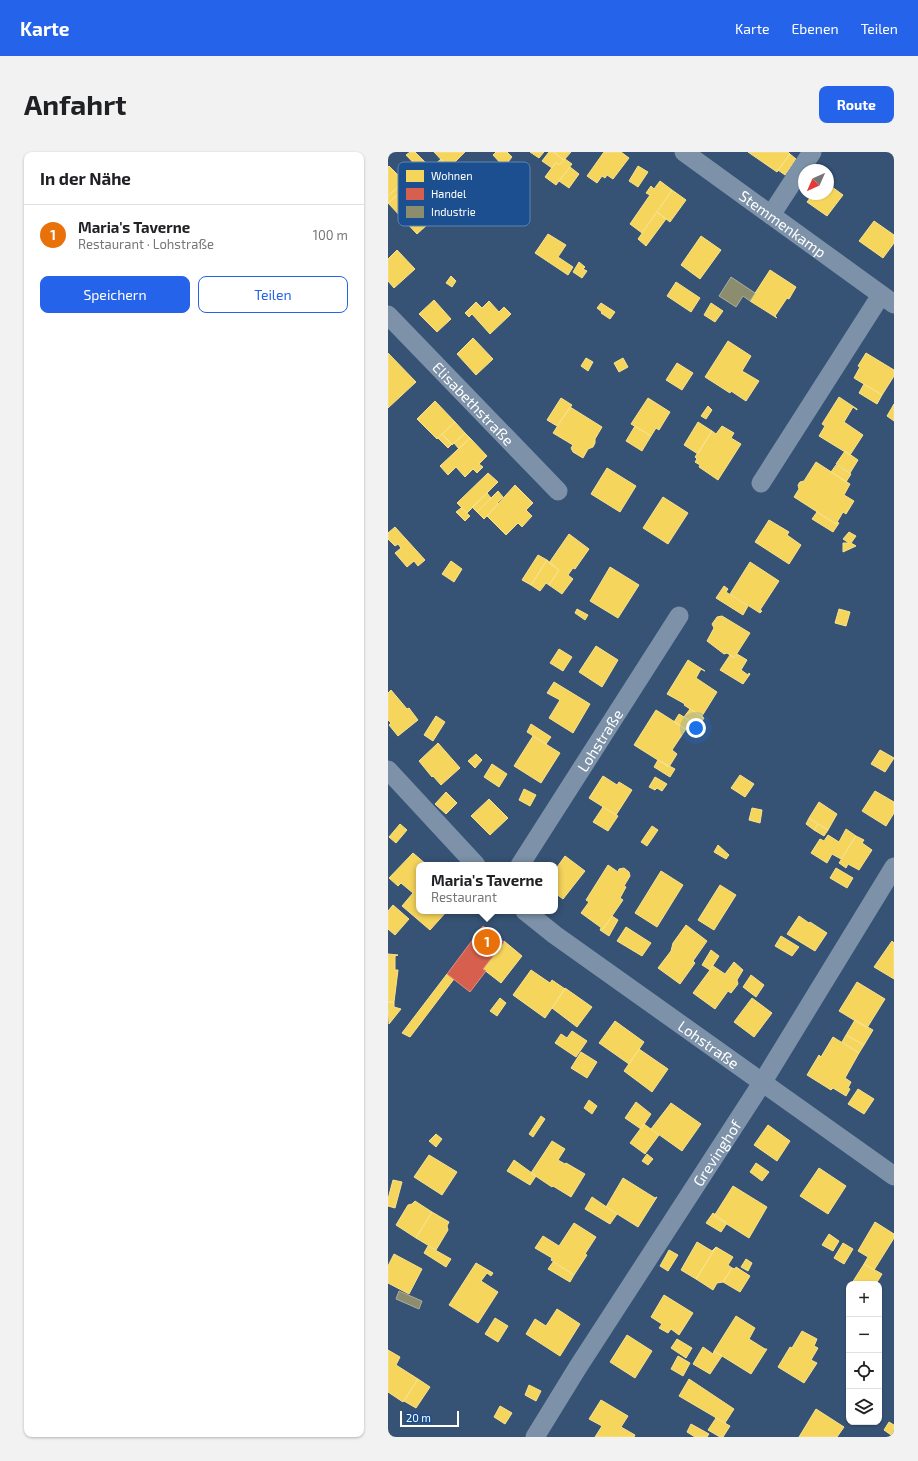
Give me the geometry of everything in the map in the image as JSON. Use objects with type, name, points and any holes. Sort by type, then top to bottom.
[{"type":"street","name":"Stemmenkamp","points":[[684,152],[887,300],[761,483]]},
{"type":"street","points":[[771,215],[812,152]]},
{"type":"street","name":"Elisabethstraße","points":[[388,315],[558,491]]},
{"type":"street","name":"Lohstraße","points":[[522,862],[679,616]]},
{"type":"street","points":[[388,770],[473,862]]},
{"type":"street","name":"Grevinghof","points":[[535,1437],[578,1367],[762,1083],[894,867]]},
{"type":"street","name":"Lohstraße","points":[[529,914],[555,935],[894,1176]]},
{"type":"building: Wohnen","points":[[410,152],[415,152],[425,162],[413,162],[406,155]]},
{"type":"building: Wohnen","points":[[434,152],[465,152],[455,162],[443,162]]},
{"type":"building: Wohnen","points":[[496,152],[507,152],[512,157],[508,162],[499,162],[493,155]]},
{"type":"building: Wohnen","points":[[530,152],[544,152],[539,158]]},
{"type":"building: Wohnen","points":[[549,152],[553,152],[564,160],[559,165],[556,162],[552,168],[542,161]]},
{"type":"building: Wohnen","points":[[553,152],[571,152],[564,160]]},
{"type":"building: Wohnen","points":[[604,152],[621,152],[629,158],[613,179],[607,175],[605,178],[602,176],[597,183],[587,176]]},
{"type":"building: Wohnen","points":[[748,152],[788,152],[790,154],[777,172]]},
{"type":"building: Wohnen","points":[[790,154],[796,159],[785,175],[778,170]]},
{"type":"building: Wohnen","points":[[565,159],[572,164],[556,185],[545,177],[556,162],[559,165]]},
{"type":"building: Wohnen","points":[[389,166],[398,175],[398,187],[388,196]]},
{"type":"building: Wohnen","points":[[638,166],[648,172],[638,187],[629,181]]},
{"type":"building: Wohnen","points":[[570,167],[579,174],[569,188],[559,181]]},
{"type":"building: Wohnen","points":[[660,181],[672,190],[642,233],[630,224],[650,195],[646,193],[651,186],[654,189]]},
{"type":"building: Wohnen","points":[[398,187],[398,194],[388,203],[388,196]]},
{"type":"building: Wohnen","points":[[834,188],[843,195],[827,216],[807,202],[808,200],[834,200]]},
{"type":"building: Wohnen","points":[[672,190],[686,200],[670,222],[657,212]]},
{"type":"building: Wohnen","points":[[398,195],[398,214],[388,203]]},
{"type":"building: Wohnen","points":[[657,212],[666,219],[646,246],[638,239]]},
{"type":"building: Wohnen","points":[[874,221],[894,235],[894,243],[883,258],[859,241]]},
{"type":"building: Wohnen","points":[[410,226],[426,226],[417,234]]},
{"type":"building: Wohnen","points":[[548,234],[566,245],[558,257],[573,267],[568,275],[535,253]]},
{"type":"building: Wohnen","points":[[701,236],[721,250],[700,279],[681,265]]},
{"type":"building: Wohnen","points":[[397,250],[415,269],[394,288],[388,281],[388,259]]},
{"type":"building: Wohnen","points":[[579,262],[585,267],[583,269],[587,271],[582,278],[573,272]]},
{"type":"building: Wohnen","points":[[770,270],[796,287],[789,299],[787,298],[775,316],[777,318],[750,301]]},
{"type":"building: Wohnen","points":[[451,276],[456,281],[452,287],[446,283]]},
{"type":"building: Wohnen","points":[[676,282],[700,298],[691,312],[667,296]]},
{"type":"building: Wohnen","points":[[434,300],[451,319],[437,332],[419,314]]},
{"type":"building: Wohnen","points":[[489,301],[499,312],[504,307],[511,314],[490,334],[472,314],[469,317],[465,313],[476,302],[482,308]]},
{"type":"building: Wohnen","points":[[601,303],[615,312],[610,319],[601,313],[602,312],[597,308]]},
{"type":"building: Wohnen","points":[[711,303],[723,311],[715,322],[704,315]]},
{"type":"building: Wohnen","points":[[473,338],[493,359],[476,375],[457,354]]},
{"type":"building: Wohnen","points":[[728,341],[751,356],[742,371],[759,381],[746,401],[705,377]]},
{"type":"building: Wohnen","points":[[388,353],[416,382],[388,408]]},
{"type":"building: Wohnen","points":[[866,353],[894,370],[894,376],[882,395],[854,378],[860,367],[858,366]]},
{"type":"building: Wohnen","points":[[586,358],[593,362],[588,371],[581,366]]},
{"type":"building: Wohnen","points":[[623,358],[628,367],[619,372],[614,363]]},
{"type":"building: Wohnen","points":[[677,363],[693,373],[682,390],[666,380]]},
{"type":"building: Wohnen","points":[[864,384],[882,395],[877,404],[859,393]]},
{"type":"building: Wohnen","points":[[839,397],[857,409],[853,407],[844,422],[863,435],[850,455],[819,436],[825,426],[822,424]]},
{"type":"building: Wohnen","points":[[561,398],[572,405],[557,426],[547,420]]},
{"type":"building: Wohnen","points":[[648,398],[670,412],[659,430],[656,428],[651,436],[631,424]]},
{"type":"building: Wohnen","points":[[435,401],[455,422],[437,439],[417,419]]},
{"type":"building: Wohnen","points":[[894,404],[894,421],[887,416]]},
{"type":"building: Wohnen","points":[[708,406],[712,410],[706,419],[701,416]]},
{"type":"building: Wohnen","points":[[570,407],[602,427],[595,439],[593,447],[588,449],[583,458],[573,452],[571,448],[573,445],[553,433]]},
{"type":"building: Wohnen","points":[[455,422],[465,433],[452,445],[442,434]]},
{"type":"building: Wohnen","points":[[698,422],[712,431],[698,454],[684,445]]},
{"type":"building: Wohnen","points":[[635,426],[651,436],[642,451],[626,441]]},
{"type":"building: Wohnen","points":[[722,426],[734,433],[731,438],[741,444],[718,480],[699,467],[700,465],[695,462],[697,459],[695,457],[712,431],[716,434]]},
{"type":"building: Wohnen","points":[[465,433],[470,438],[459,449],[454,443]]},
{"type":"building: Wohnen","points":[[442,434],[452,444],[448,448],[438,438]]},
{"type":"building: Wohnen","points":[[470,438],[487,456],[479,464],[483,467],[477,473],[473,469],[465,477],[456,467],[448,475],[440,466]]},
{"type":"building: Wohnen","points":[[845,451],[858,460],[850,473],[836,464]]},
{"type":"building: Wohnen","points":[[816,462],[850,484],[844,495],[854,501],[846,514],[843,512],[836,524],[794,497],[799,489],[798,485],[800,482],[804,481]]},
{"type":"building: Wohnen","points":[[836,465],[851,474],[846,482],[831,472]]},
{"type":"building: Wohnen","points":[[607,468],[636,486],[620,512],[591,494]]},
{"type":"building: Wohnen","points":[[488,473],[498,482],[467,513],[457,503]]},
{"type":"building: Wohnen","points":[[515,485],[533,503],[526,510],[532,516],[522,527],[518,523],[506,535],[487,516]]},
{"type":"building: Wohnen","points":[[498,491],[503,497],[484,519],[477,512]]},
{"type":"building: Wohnen","points":[[487,493],[491,498],[477,512],[472,507]]},
{"type":"building: Wohnen","points":[[663,497],[688,513],[668,544],[643,528]]},
{"type":"building: Wohnen","points":[[461,508],[470,516],[465,521],[456,512]]},
{"type":"building: Wohnen","points":[[817,512],[836,524],[837,522],[839,523],[833,532],[812,519]]},
{"type":"building: Wohnen","points":[[769,520],[789,532],[787,535],[801,545],[789,564],[755,542]]},
{"type":"building: Wohnen","points":[[395,527],[425,560],[418,566],[414,561],[407,567],[395,553],[401,548],[398,544],[395,546],[388,539],[388,533]]},
{"type":"building: Wohnen","points":[[849,532],[856,536],[851,543],[856,546],[843,552],[843,543],[849,543],[843,539]]},
{"type":"building: Wohnen","points":[[569,534],[589,549],[575,569],[573,568],[568,575],[573,579],[562,594],[549,585],[559,570],[549,563]]},
{"type":"building: Wohnen","points":[[538,555],[547,560],[531,585],[522,580]]},
{"type":"building: Wohnen","points":[[547,560],[559,570],[549,585],[546,583],[540,591],[531,585]]},
{"type":"building: Wohnen","points":[[451,561],[462,569],[454,582],[442,574]]},
{"type":"building: Wohnen","points":[[750,562],[779,581],[760,610],[762,611],[760,613],[730,594]]},
{"type":"building: Wohnen","points":[[610,567],[639,585],[618,618],[590,601]]},
{"type":"building: Wohnen","points":[[724,586],[728,589],[726,592],[748,606],[743,615],[716,598]]},
{"type":"building: Wohnen","points":[[577,609],[588,615],[585,620],[575,613]]},
{"type":"building: Wohnen","points":[[839,609],[850,612],[846,626],[835,623]]},
{"type":"building: Wohnen","points":[[722,616],[750,633],[734,658],[727,653],[724,654],[707,641],[714,628],[712,624],[717,617]]},
{"type":"building: Wohnen","points":[[596,646],[618,660],[602,687],[579,672]]},
{"type":"building: Wohnen","points":[[559,649],[572,657],[563,671],[550,663]]},
{"type":"building: Wohnen","points":[[737,654],[747,660],[741,670],[748,675],[749,673],[750,674],[743,684],[720,670],[730,655],[735,658]]},
{"type":"building: Wohnen","points":[[688,660],[705,671],[701,669],[696,678],[717,692],[702,716],[704,718],[684,705],[685,704],[667,694]]},
{"type":"building: Wohnen","points":[[554,682],[590,704],[573,733],[549,718],[560,700],[547,693]]},
{"type":"building: Wohnen","points":[[391,690],[407,709],[409,708],[418,720],[398,736],[389,725],[391,723],[388,720],[388,693]]},
{"type":"building: Wohnen","points":[[690,709],[704,718],[699,726],[684,717]]},
{"type":"building: Wohnen","points":[[656,710],[686,729],[672,750],[677,754],[669,767],[634,745]]},
{"type":"building: Wohnen","points":[[679,714],[695,724],[690,732],[674,722]]},
{"type":"building: Wohnen","points":[[436,716],[445,722],[433,741],[424,735]]},
{"type":"building: Wohnen","points":[[531,724],[551,737],[546,744],[527,732]]},
{"type":"building: Wohnen","points":[[533,736],[560,753],[541,783],[514,766]]},
{"type":"building: Wohnen","points":[[438,743],[460,768],[441,785],[433,776],[432,777],[419,761]]},
{"type":"building: Wohnen","points":[[880,750],[894,758],[885,772],[871,764]]},
{"type":"building: Wohnen","points":[[476,754],[482,760],[475,768],[468,761]]},
{"type":"building: Wohnen","points":[[658,760],[675,769],[670,777],[654,767]]},
{"type":"building: Wohnen","points":[[492,764],[507,774],[499,787],[484,777]]},
{"type":"building: Wohnen","points":[[740,775],[754,784],[745,797],[731,788]]},
{"type":"building: Wohnen","points":[[603,776],[617,785],[619,782],[632,790],[616,815],[589,798]]},
{"type":"building: Wohnen","points":[[655,777],[667,784],[662,791],[657,788],[655,790],[649,787]]},
{"type":"building: Wohnen","points":[[524,789],[536,795],[530,806],[519,800]]},
{"type":"building: Wohnen","points":[[875,791],[894,802],[894,813],[886,826],[862,811]]},
{"type":"building: Wohnen","points":[[446,792],[457,803],[446,814],[435,804]]},
{"type":"building: Wohnen","points":[[489,799],[508,818],[490,835],[471,816]]},
{"type":"building: Wohnen","points":[[819,802],[837,814],[828,830],[809,818]]},
{"type":"building: Wohnen","points":[[603,807],[618,816],[608,831],[593,822]]},
{"type":"building: Wohnen","points":[[752,808],[762,810],[760,823],[749,820]]},
{"type":"building: Wohnen","points":[[809,818],[818,824],[814,830],[806,824]]},
{"type":"building: Wohnen","points":[[400,824],[407,830],[396,843],[389,837]]},
{"type":"building: Wohnen","points":[[818,824],[828,830],[824,836],[814,830]]},
{"type":"building: Wohnen","points":[[652,826],[658,830],[647,846],[641,842]]},
{"type":"building: Wohnen","points":[[846,829],[856,836],[841,859],[832,854],[827,863],[811,853],[820,839],[824,841],[828,835],[839,842]]},
{"type":"building: Wohnen","points":[[856,836],[864,840],[862,843],[872,850],[859,870],[848,864],[846,868],[839,863]]},
{"type":"building: Wohnen","points":[[718,845],[729,855],[726,859],[714,852]]},
{"type":"building: Wohnen","points":[[413,853],[424,862],[416,862],[416,914],[444,914],[430,930],[402,906],[413,893],[401,883],[398,886],[389,878]]},
{"type":"building: Wohnen","points":[[565,856],[585,871],[563,899],[558,895],[558,866]]},
{"type":"building: Wohnen","points":[[608,865],[618,872],[619,869],[624,868],[629,872],[630,876],[624,886],[626,887],[620,898],[623,900],[603,929],[581,913],[589,902],[586,900]]},
{"type":"building: Wohnen","points":[[836,868],[853,878],[847,888],[830,878]]},
{"type":"building: Wohnen","points":[[661,871],[683,885],[657,927],[635,913]]},
{"type":"building: Wohnen","points":[[720,885],[736,895],[714,930],[698,920]]},
{"type":"building: Wohnen","points":[[393,905],[409,919],[395,935],[388,929],[388,911]]},
{"type":"building: Wohnen","points":[[612,916],[618,920],[609,936],[600,930],[601,928],[603,929]]},
{"type":"building: Wohnen","points":[[799,916],[827,933],[815,951],[787,934]]},
{"type":"building: Wohnen","points":[[686,925],[707,941],[693,961],[695,963],[680,984],[658,968],[671,951],[673,943]]},
{"type":"building: Wohnen","points":[[626,927],[651,943],[642,956],[617,941]]},
{"type":"building: Wohnen","points":[[781,936],[799,947],[792,956],[775,946]]},
{"type":"building: Wohnen","points":[[504,941],[522,956],[501,983],[483,969]]},
{"type":"building: Wohnen","points":[[892,941],[894,943],[894,979],[874,967]]},
{"type":"building: Wohnen","points":[[711,950],[719,956],[710,970],[702,965]]},
{"type":"building: Wohnen","points":[[388,954],[398,955],[395,956],[395,970],[398,970],[394,1002],[388,1002]]},
{"type":"building: Wohnen","points":[[734,962],[743,970],[737,980],[738,984],[731,993],[728,991],[715,1009],[693,993],[713,966],[725,974]]},
{"type":"building: Wohnen","points":[[531,970],[550,983],[552,980],[565,989],[545,1018],[513,995]]},
{"type":"building: Wohnen","points":[[447,974],[454,979],[410,1037],[402,1033]]},
{"type":"building: Wohnen","points":[[751,975],[764,985],[756,997],[743,987]]},
{"type":"building: Wohnen","points":[[857,982],[885,999],[867,1028],[839,1011]]},
{"type":"building: Wohnen","points":[[565,988],[592,1007],[577,1027],[552,1008]]},
{"type":"building: Wohnen","points":[[500,998],[506,1003],[497,1016],[490,1011]]},
{"type":"building: Wohnen","points":[[752,998],[772,1013],[754,1037],[734,1022]]},
{"type":"building: Wohnen","points":[[388,1002],[394,1002],[394,1007],[401,1009],[389,1024]]},
{"type":"building: Wohnen","points":[[855,1020],[873,1030],[864,1045],[846,1035]]},
{"type":"building: Wohnen","points":[[615,1021],[644,1042],[629,1064],[599,1043]]},
{"type":"building: Wohnen","points":[[572,1031],[587,1041],[576,1057],[555,1043],[561,1034],[567,1038]]},
{"type":"building: Wohnen","points":[[846,1035],[864,1045],[859,1053],[842,1042]]},
{"type":"building: Wohnen","points":[[833,1037],[859,1053],[845,1078],[851,1082],[848,1088],[850,1089],[846,1096],[833,1088],[831,1090],[807,1075],[819,1055],[821,1057]]},
{"type":"building: Wohnen","points":[[639,1049],[668,1069],[652,1092],[624,1071]]},
{"type":"building: Wohnen","points":[[581,1052],[597,1062],[587,1078],[571,1068]]},
{"type":"building: Wohnen","points":[[858,1089],[874,1099],[864,1114],[848,1104]]},
{"type":"building: Wohnen","points":[[589,1100],[597,1106],[592,1114],[584,1108]]},
{"type":"building: Wohnen","points":[[636,1102],[651,1114],[641,1129],[625,1118]]},
{"type":"building: Wohnen","points":[[671,1103],[701,1124],[682,1151],[651,1129]]},
{"type":"building: Wohnen","points":[[541,1116],[545,1119],[533,1137],[529,1134]]},
{"type":"building: Wohnen","points":[[644,1124],[659,1135],[645,1154],[630,1143]]},
{"type":"building: Wohnen","points":[[768,1125],[790,1141],[777,1161],[754,1145]]},
{"type":"building: Wohnen","points":[[436,1134],[442,1139],[436,1147],[429,1141]]},
{"type":"building: Wohnen","points":[[552,1141],[565,1149],[558,1160],[585,1174],[571,1197],[553,1186],[552,1187],[531,1173]]},
{"type":"building: Wohnen","points":[[647,1154],[653,1159],[648,1165],[642,1161]]},
{"type":"building: Wohnen","points":[[429,1155],[457,1172],[442,1195],[414,1177]]},
{"type":"building: Wohnen","points":[[514,1160],[536,1176],[530,1185],[507,1171]]},
{"type":"building: Wohnen","points":[[756,1163],[769,1172],[762,1181],[750,1172]]},
{"type":"building: Wohnen","points":[[819,1168],[846,1186],[828,1214],[800,1196]]},
{"type":"building: Wohnen","points":[[623,1178],[655,1198],[657,1197],[638,1227],[606,1207]]},
{"type":"building: Wohnen","points":[[393,1180],[402,1182],[395,1208],[388,1206],[388,1199]]},
{"type":"building: Wohnen","points":[[733,1186],[767,1207],[749,1238],[714,1216]]},
{"type":"building: Wohnen","points":[[592,1197],[617,1214],[610,1224],[585,1209]]},
{"type":"building: Wohnen","points":[[415,1201],[432,1212],[416,1238],[396,1225],[408,1205]]},
{"type":"building: Wohnen","points":[[432,1212],[449,1222],[447,1226],[448,1230],[436,1250],[416,1238]]},
{"type":"building: Wohnen","points":[[713,1213],[727,1223],[721,1232],[706,1223]]},
{"type":"building: Wohnen","points":[[875,1222],[894,1234],[894,1238],[874,1270],[864,1264],[868,1257],[858,1251]]},
{"type":"building: Wohnen","points":[[574,1223],[596,1237],[585,1254],[587,1255],[574,1275],[551,1260],[552,1258],[535,1248],[543,1236],[559,1246]]},
{"type":"building: Wohnen","points":[[829,1234],[839,1241],[833,1251],[822,1245]]},
{"type":"building: Wohnen","points":[[697,1242],[712,1251],[716,1247],[696,1279],[681,1270]]},
{"type":"building: Wohnen","points":[[843,1243],[853,1249],[844,1264],[834,1258]]},
{"type":"building: Wohnen","points":[[428,1246],[451,1259],[446,1267],[424,1253]]},
{"type":"building: Wohnen","points":[[716,1247],[733,1257],[728,1265],[732,1268],[723,1282],[717,1283],[713,1290],[696,1279]]},
{"type":"building: Wohnen","points":[[669,1250],[678,1255],[668,1271],[660,1266]]},
{"type":"building: Wohnen","points":[[394,1254],[422,1269],[409,1294],[388,1283],[388,1266]]},
{"type":"building: Wohnen","points":[[746,1259],[752,1263],[748,1271],[741,1267]]},
{"type":"building: Wohnen","points":[[553,1262],[574,1275],[570,1282],[548,1269]]},
{"type":"building: Wohnen","points":[[476,1263],[493,1273],[491,1276],[487,1273],[481,1281],[498,1292],[478,1323],[449,1305]]},
{"type":"building: Wohnen","points":[[864,1264],[882,1274],[878,1281],[853,1281]]},
{"type":"building: Wohnen","points":[[736,1267],[750,1276],[740,1292],[723,1282],[732,1268],[735,1269]]},
{"type":"building: Wohnen","points":[[664,1295],[693,1313],[679,1335],[671,1329],[668,1333],[659,1328],[662,1324],[651,1317]]},
{"type":"building: Wohnen","points":[[557,1309],[580,1324],[560,1356],[526,1334],[535,1319],[546,1326]]},
{"type":"building: Wohnen","points":[[736,1316],[755,1328],[749,1339],[767,1349],[751,1374],[714,1351]]},
{"type":"building: Wohnen","points":[[495,1318],[508,1326],[498,1342],[485,1334]]},
{"type":"building: Wohnen","points":[[802,1331],[817,1339],[814,1346],[818,1348],[811,1360],[817,1363],[804,1383],[778,1367]]},
{"type":"building: Wohnen","points":[[627,1335],[652,1351],[635,1378],[610,1362]]},
{"type":"building: Wohnen","points":[[677,1339],[692,1348],[686,1358],[671,1348]]},
{"type":"building: Wohnen","points":[[703,1347],[713,1354],[714,1351],[722,1356],[710,1374],[693,1364]]},
{"type":"building: Wohnen","points":[[388,1350],[400,1357],[396,1365],[418,1379],[403,1402],[388,1392]]},
{"type":"building: Wohnen","points":[[678,1356],[690,1363],[683,1376],[671,1369]]},
{"type":"building: Wohnen","points":[[418,1379],[430,1387],[416,1408],[404,1401]]},
{"type":"building: Wohnen","points":[[689,1379],[734,1409],[725,1423],[679,1396]]},
{"type":"building: Wohnen","points":[[529,1385],[541,1391],[536,1401],[525,1395]]},
{"type":"building: Wohnen","points":[[601,1400],[628,1416],[621,1427],[635,1435],[634,1437],[595,1437],[602,1426],[589,1419]]},
{"type":"building: Wohnen","points":[[500,1406],[512,1413],[505,1424],[494,1417]]},
{"type":"building: Wohnen","points":[[816,1409],[844,1427],[837,1437],[799,1437]]},
{"type":"building: Wohnen","points":[[716,1418],[730,1426],[723,1437],[720,1437],[708,1430]]},
{"type":"building: Wohnen","points":[[889,1422],[894,1425],[894,1437],[884,1430]]},
{"type":"building: Wohnen","points":[[691,1424],[709,1434],[707,1437],[695,1437],[687,1432]]},
{"type":"building: Handel","points":[[483,926],[504,942],[483,969],[486,971],[470,992],[447,974]]},
{"type":"building: Industrie","points":[[731,277],[755,293],[750,301],[743,296],[736,307],[719,296]]},
{"type":"building: Industrie","points":[[399,1291],[422,1301],[419,1309],[396,1299]]},
{"type":"place","name":"Maria's Taverne","points":[[487,942]]}]
